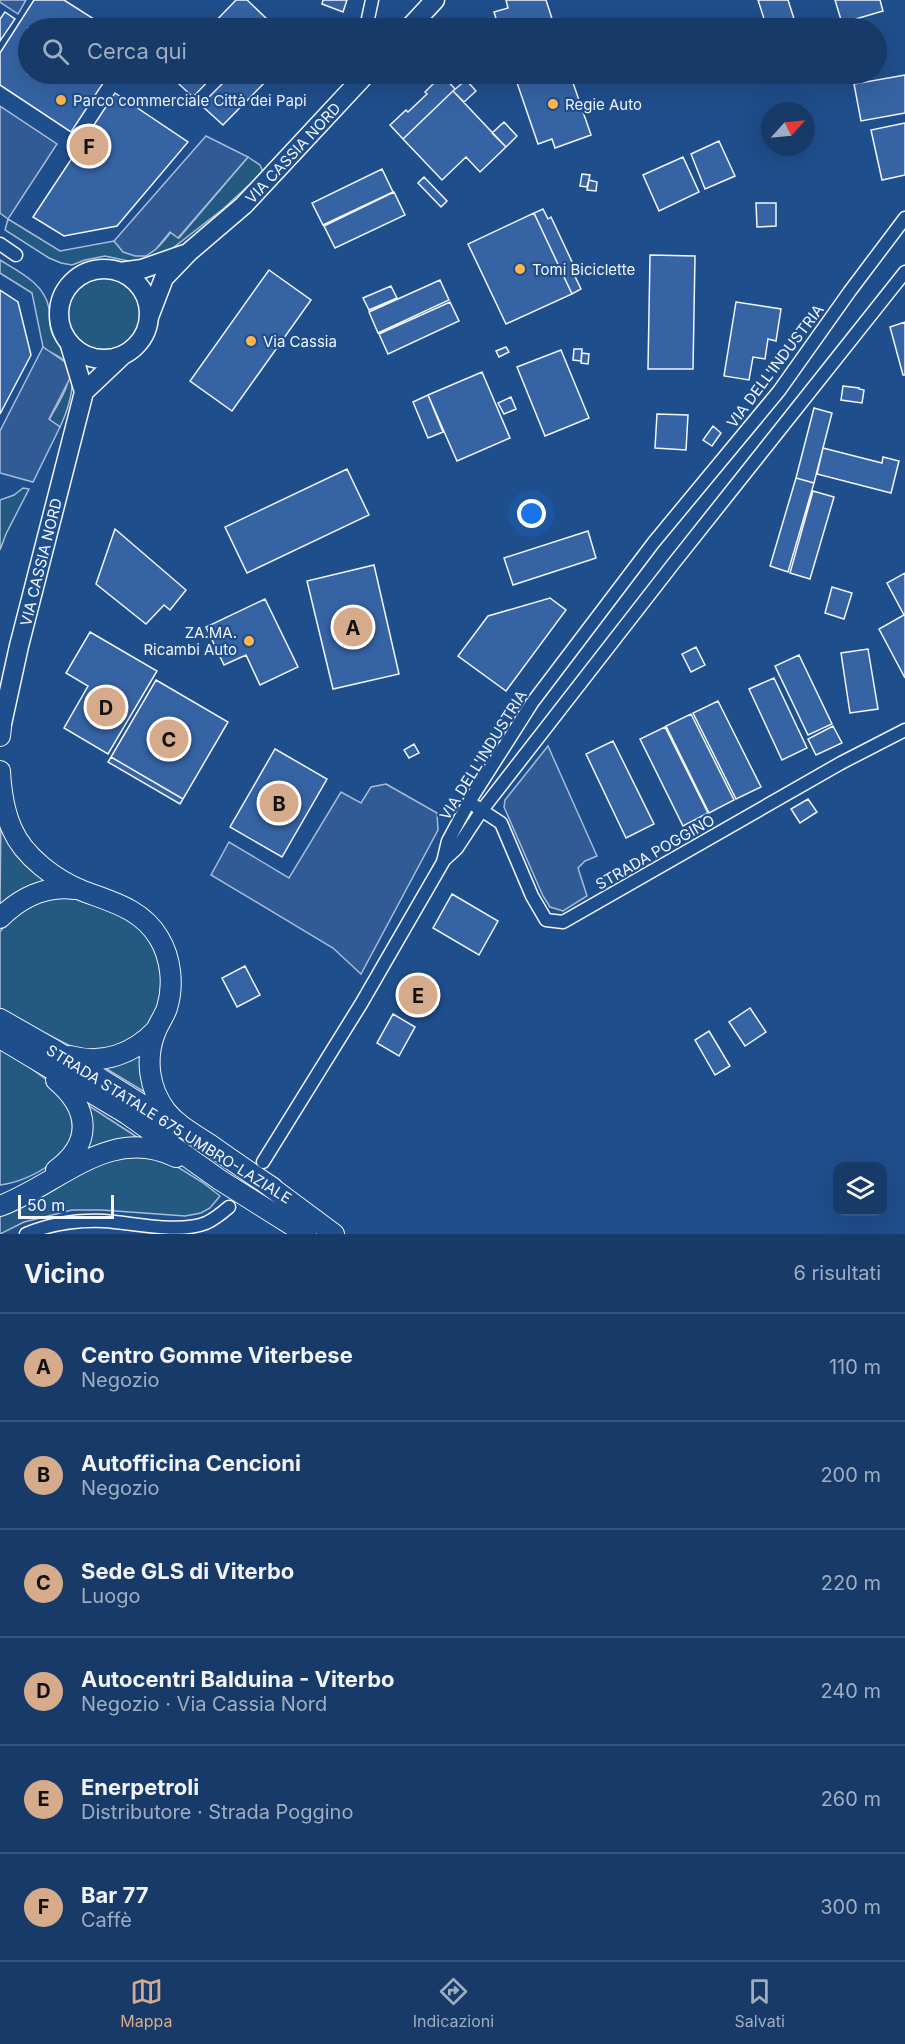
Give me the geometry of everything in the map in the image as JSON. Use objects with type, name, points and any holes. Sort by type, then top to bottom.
[{"type":"highway","points":[[0,734],[1,727]]},
{"type":"highway","points":[[0,771],[12,830],[45,868],[81,890],[136,913],[145,920],[159,939],[168,960],[171,983],[167,1007],[152,1041],[149,1066],[154,1089],[166,1110],[183,1127],[273,1188]]},
{"type":"highway","points":[[0,918],[21,900],[40,892],[61,889],[81,890]]},
{"type":"highway","points":[[56,1051],[77,1058],[112,1058],[141,1044],[156,1030]]},
{"type":"highway","points":[[0,1194],[14,1191],[55,1170],[69,1159],[81,1136],[82,1116],[75,1098],[8,1035]]},
{"type":"highway","name":"STRADA STATALE 675 UMBRO-LAZIALE","points":[[8,1035],[56,1051],[273,1188],[334,1234]]},
{"type":"highway","name":"STRADA STATALE 675 UMBRO-LAZIALE","points":[[8,1035],[127,1114],[220,1180],[306,1234]]},
{"type":"highway","points":[[0,1206],[20,1198],[102,1152],[126,1147],[163,1151],[220,1180]]},
{"type":"main road","points":[[418,18],[435,0]]},
{"type":"main road","name":"VIA CASSIA NORD","points":[[149,317],[164,278],[189,252],[244,205],[357,84]]},
{"type":"main road","name":"VIA CASSIA NORD","points":[[120,272],[142,269],[189,252]]},
{"type":"main road","points":[[111,269],[120,272],[136,282],[142,290],[149,308],[149,317],[147,327],[138,344],[84,392],[69,342],[62,330],[59,311],[69,285],[76,278],[93,270],[111,269]]},
{"type":"main road","points":[[69,342],[78,351],[94,358],[104,359],[123,355]]},
{"type":"main road","name":"VIA CASSIA NORD","points":[[1,727],[84,392]]},
{"type":"street","points":[[368,18],[372,0]]},
{"type":"street","name":"VIA DELL'INDUSTRIA","points":[[442,862],[448,841],[469,802],[532,703],[654,542],[779,391],[905,218]]},
{"type":"street","points":[[0,244],[16,255]]},
{"type":"street","name":"VIA DELL'INDUSTRIA","points":[[442,862],[457,848],[482,810],[674,563],[905,272]]},
{"type":"street","name":"STRADA POGGINO","points":[[469,802],[501,823],[532,896],[546,920],[563,922],[841,763],[905,730]]},
{"type":"street","points":[[263,1162],[361,1004],[442,862]]},
{"type":"street","points":[[26,1234],[74,1222],[102,1221],[186,1228],[205,1223],[229,1207]]},
{"type":"shaded area","points":[[0,0],[26,0],[18,14]]},
{"type":"shaded area","points":[[0,106],[57,144],[8,219],[0,213]]},
{"type":"shaded area","points":[[206,136],[248,157],[178,238],[170,232],[156,249],[146,256],[135,256],[123,252],[114,241]]},
{"type":"shaded area","points":[[248,157],[260,165],[263,172],[223,209],[160,258],[133,262],[105,256],[72,265],[49,258],[5,230],[8,219],[60,251],[114,241],[122,249],[132,254],[145,255],[156,249],[171,232],[179,238]]},
{"type":"shaded area","points":[[0,260],[30,279],[42,292],[49,308],[51,332],[70,363],[72,391],[60,427],[49,420],[68,382],[67,367],[61,358],[43,347],[32,293],[0,273]]},
{"type":"shaded area","points":[[105,276],[120,279],[132,287],[140,299],[143,314],[140,329],[132,341],[120,349],[105,352],[90,349],[78,341],[70,329],[67,314],[70,299],[78,287],[90,279]]},
{"type":"shaded area","points":[[43,347],[65,362],[70,378],[49,419],[60,427],[33,482],[0,473],[0,431]]},
{"type":"shaded area","points":[[23,488],[29,489],[0,550],[0,500],[14,495]]},
{"type":"shaded area","points":[[548,746],[597,856],[585,861],[578,868],[587,896],[563,911],[550,907],[543,896],[504,807],[505,800]]},
{"type":"shaded area","points":[[386,784],[437,813],[438,830],[361,974],[333,948],[211,875],[229,842],[289,878],[341,792],[361,803],[371,787]]},
{"type":"shaded area","points":[[1,807],[54,881],[0,910]]},
{"type":"shaded area","points":[[52,898],[79,898],[132,920],[147,934],[161,962],[162,994],[150,1027],[120,1049],[80,1051],[16,1018],[22,1062],[47,1080],[63,1096],[69,1107],[72,1130],[69,1142],[51,1163],[26,1178],[0,1185],[0,932],[16,915]]},
{"type":"shaded area","points":[[144,1052],[148,1094],[105,1068]]},
{"type":"shaded area","points":[[83,1102],[143,1141],[80,1155]]},
{"type":"shaded area","points":[[137,1154],[171,1163],[220,1196],[210,1208],[201,1213],[185,1216],[72,1210],[24,1222],[0,1234],[0,1214],[95,1164]]},
{"type":"building","points":[[34,0],[64,0],[92,18],[22,18]]},
{"type":"building","points":[[236,0],[247,0],[266,18],[219,18]]},
{"type":"building","points":[[323,0],[347,0],[343,12],[322,4]]},
{"type":"building","points":[[506,0],[546,0],[552,18],[496,18],[494,12],[508,8]]},
{"type":"building","points":[[758,0],[788,0],[794,18],[764,18]]},
{"type":"building","points":[[835,0],[880,0],[883,11],[859,18],[840,18]]},
{"type":"building","points":[[5,12],[15,19],[0,41],[0,19]]},
{"type":"building","points":[[18,25],[18,84],[102,84],[71,132],[0,85],[0,53]]},
{"type":"building","points":[[905,75],[905,113],[861,121],[854,84],[887,84],[887,78]]},
{"type":"building","points":[[179,84],[205,84],[193,97]]},
{"type":"building","points":[[222,84],[263,84],[223,125],[201,105]]},
{"type":"building","points":[[433,84],[450,84],[455,89],[403,139],[390,125],[406,110],[408,112],[427,94],[425,92]]},
{"type":"building","points":[[461,84],[470,84],[476,91],[464,102],[453,91]]},
{"type":"building","name":"Regie Auto","points":[[517,84],[573,84],[591,135],[555,148],[552,139],[538,144]]},
{"type":"building","points":[[453,91],[506,147],[480,172],[466,157],[442,180],[403,139]]},
{"type":"building","points":[[115,93],[188,142],[117,226],[64,236],[33,217]]},
{"type":"building","points":[[504,122],[517,136],[506,147],[492,133]]},
{"type":"building","points":[[905,123],[905,175],[882,180],[871,130]]},
{"type":"building","points":[[719,141],[735,176],[705,189],[691,154]]},
{"type":"building","points":[[683,157],[699,192],[659,211],[643,175]]},
{"type":"building","points":[[382,169],[393,192],[323,225],[312,203]]},
{"type":"building","points":[[582,174],[590,175],[587,187],[580,186]]},
{"type":"building","points":[[424,177],[447,201],[441,207],[418,183]]},
{"type":"building","points":[[589,180],[597,182],[596,191],[587,190]]},
{"type":"building","points":[[394,192],[405,215],[335,248],[324,226]]},
{"type":"building","points":[[756,203],[776,203],[776,226],[757,227]]},
{"type":"building","points":[[543,209],[548,219],[551,217],[574,266],[571,268],[581,289],[572,294],[534,213]]},
{"type":"building","name":"Tomi Biciclette","points":[[534,213],[572,294],[506,324],[468,244]]},
{"type":"building","points":[[650,255],[695,256],[693,369],[648,369]]},
{"type":"building","name":"Via Cassia","points":[[269,270],[311,300],[232,411],[190,381]]},
{"type":"building","points":[[440,280],[449,300],[378,333],[369,312]]},
{"type":"building","points":[[391,286],[397,298],[369,310],[363,298]]},
{"type":"building","points":[[0,290],[18,302],[31,355],[0,414]]},
{"type":"building","points":[[450,302],[459,321],[388,354],[379,334]]},
{"type":"building","points":[[736,302],[781,309],[776,341],[768,339],[765,359],[753,357],[749,380],[724,376]]},
{"type":"building","points":[[905,322],[905,375],[903,375],[890,327]]},
{"type":"building","points":[[506,347],[509,352],[499,357],[496,351]]},
{"type":"building","points":[[574,349],[582,349],[581,361],[573,360]]},
{"type":"building","points":[[561,350],[589,418],[545,436],[517,367]]},
{"type":"building","points":[[582,353],[589,354],[588,364],[581,363]]},
{"type":"building","points":[[482,372],[510,438],[457,461],[428,395]]},
{"type":"building","points":[[843,386],[864,390],[862,403],[841,400]]},
{"type":"building","points":[[428,395],[443,432],[428,438],[413,402]]},
{"type":"building","points":[[511,397],[516,409],[504,414],[498,403]]},
{"type":"building","points":[[814,408],[832,413],[814,483],[796,478]]},
{"type":"building","points":[[657,414],[688,415],[686,450],[655,448]]},
{"type":"building","points":[[713,426],[721,433],[712,446],[703,440]]},
{"type":"building","points":[[823,448],[882,463],[883,457],[899,461],[891,493],[817,474]]},
{"type":"building","points":[[347,469],[369,515],[247,573],[225,527]]},
{"type":"building","points":[[796,478],[814,483],[788,572],[770,566]]},
{"type":"building","points":[[813,491],[834,497],[810,579],[790,573]]},
{"type":"building","points":[[115,529],[186,590],[170,610],[164,605],[146,624],[96,584]]},
{"type":"building","points":[[588,531],[596,558],[513,585],[504,558]]},
{"type":"building","points":[[374,565],[399,674],[333,689],[307,581]]},
{"type":"building","points":[[905,573],[905,678],[879,629],[904,615],[887,583]]},
{"type":"building","points":[[832,587],[852,593],[844,619],[825,613]]},
{"type":"building","points":[[550,598],[566,610],[506,691],[458,656],[488,616]]},
{"type":"building","name":"ZA.MA. Ricambi Auto","points":[[265,599],[298,667],[260,685],[246,655],[224,665],[206,627]]},
{"type":"building","points":[[90,632],[157,671],[108,754],[64,728],[88,686],[66,673]]},
{"type":"building","points":[[696,647],[705,665],[691,672],[682,654]]},
{"type":"building","points":[[868,649],[878,709],[850,713],[841,653]]},
{"type":"building","points":[[799,655],[832,724],[808,735],[775,666]]},
{"type":"building","points":[[774,678],[807,748],[782,760],[749,689]]},
{"type":"building","points":[[156,680],[228,722],[183,799],[111,757]]},
{"type":"building","points":[[718,701],[761,787],[736,799],[693,713]]},
{"type":"building","points":[[691,714],[734,800],[709,813],[666,726]]},
{"type":"building","points":[[833,726],[842,743],[816,755],[808,739]]},
{"type":"building","points":[[665,727],[708,813],[683,826],[640,739]]},
{"type":"building","points":[[613,741],[654,824],[626,838],[586,754]]},
{"type":"building","points":[[414,744],[419,753],[409,758],[404,750]]},
{"type":"building","points":[[275,749],[327,779],[282,857],[230,827]]},
{"type":"building","points":[[111,757],[183,799],[180,804],[108,762]]},
{"type":"building","points":[[808,799],[817,812],[800,823],[791,809]]},
{"type":"building","points":[[452,894],[498,921],[479,955],[433,928]]},
{"type":"building","points":[[245,966],[260,995],[237,1007],[222,978]]},
{"type":"building","points":[[750,1008],[766,1032],[745,1046],[729,1022]]},
{"type":"building","points":[[393,1014],[415,1027],[399,1056],[377,1043]]},
{"type":"building","points":[[709,1031],[730,1066],[715,1075],[695,1040]]},
{"type":"place","name":"Parco commerciale Città dei Papi","points":[[61,100]]},
{"type":"place","name":"Regie Auto","points":[[553,104]]},
{"type":"place","name":"Bar 77","points":[[89,146]]},
{"type":"place","name":"Tomi Biciclette","points":[[520,269]]},
{"type":"place","name":"Via Cassia","points":[[251,341]]},
{"type":"place","name":"Centro Gomme Viterbese","points":[[353,627]]},
{"type":"place","name":"ZA.MA. Ricambi Auto","points":[[249,641]]},
{"type":"place","name":"Autocentri Balduina - Viterbo","points":[[106,707]]},
{"type":"place","name":"Sede GLS di Viterbo","points":[[169,739]]},
{"type":"place","name":"Autofficina Cencioni","points":[[279,803]]},
{"type":"place","name":"Enerpetroli","points":[[418,995]]}]
